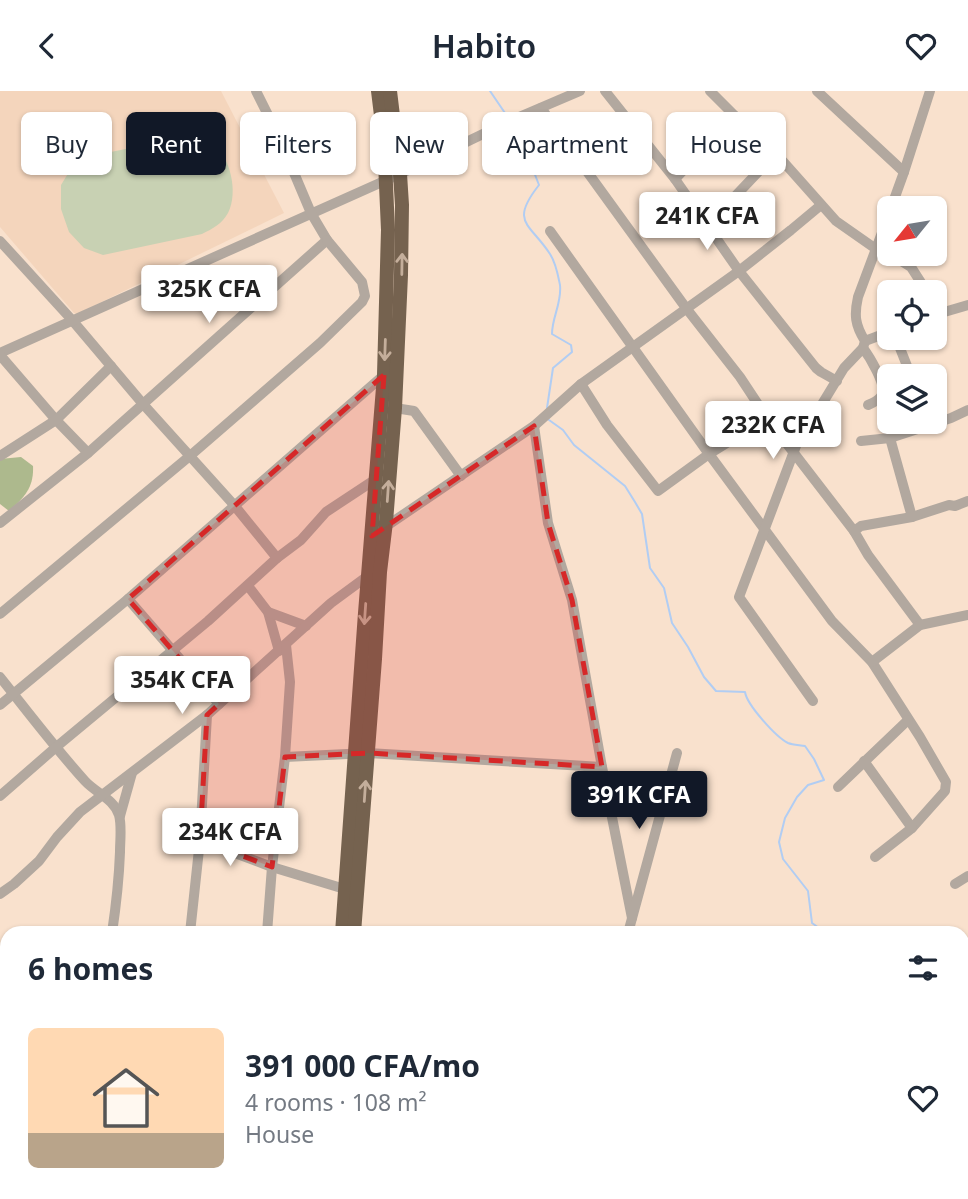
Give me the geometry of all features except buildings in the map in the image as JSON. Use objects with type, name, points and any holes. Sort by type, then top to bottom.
[{"type":"highway","points":[[374,574],[385,527],[395,408],[402,264],[402,205],[384,140],[378,91]]},
{"type":"highway","points":[[350,926],[374,574],[376,479],[384,375],[393,176],[390,91]]},
{"type":"street","points":[[0,614],[191,455],[320,343],[365,296],[362,282],[327,240],[311,213],[256,91]]},
{"type":"street","points":[[88,453],[0,354],[580,91]]},
{"type":"street","points":[[605,91],[674,179],[738,271],[816,368],[837,381]]},
{"type":"street","points":[[710,91],[731,112]]},
{"type":"street","points":[[817,91],[904,172]]},
{"type":"street","points":[[895,196],[930,91]]},
{"type":"street","points":[[541,108],[740,377],[767,418],[854,531],[868,555],[920,625]]},
{"type":"street","points":[[786,165],[836,221],[876,249],[903,261],[911,267],[919,280]]},
{"type":"street","points":[[674,179],[678,175]]},
{"type":"street","points":[[707,226],[755,175]]},
{"type":"street","points":[[385,527],[534,426],[581,384],[738,271],[821,205]]},
{"type":"street","points":[[550,231],[832,621],[872,663],[920,737],[946,785],[945,791],[912,828],[875,857]]},
{"type":"street","points":[[0,523],[88,453],[327,240]]},
{"type":"street","points":[[0,241],[191,455],[277,558]]},
{"type":"street","points":[[868,405],[882,395],[884,389],[857,329],[855,311],[876,249]]},
{"type":"street","points":[[947,309],[968,305]]},
{"type":"street","points":[[813,701],[739,597],[793,452],[805,428],[850,361],[864,344],[877,338]]},
{"type":"street","points":[[0,456],[56,420],[111,366]]},
{"type":"street","points":[[0,705],[128,599],[384,375]]},
{"type":"street","points":[[581,384],[614,434],[658,491],[709,454],[767,418]]},
{"type":"street","points":[[395,408],[414,411],[460,476]]},
{"type":"street","points":[[862,441],[890,438],[968,410]]},
{"type":"street","points":[[534,426],[548,523],[572,600],[632,918]]},
{"type":"street","points":[[890,438],[912,517]]},
{"type":"street","points":[[0,796],[301,540],[332,506],[376,479]]},
{"type":"street","points":[[854,531],[861,526],[912,517],[968,501]]},
{"type":"street","points":[[0,894],[39,861],[70,822],[101,795],[207,715],[331,603],[374,574]]},
{"type":"street","points":[[248,586],[268,613],[282,648],[290,682],[268,926]]},
{"type":"street","points":[[128,599],[219,703]]},
{"type":"street","points":[[268,613],[306,626]]},
{"type":"street","points":[[872,663],[920,625],[968,615]]},
{"type":"street","points":[[0,677],[55,748],[91,787],[113,803],[120,817]]},
{"type":"street","points":[[191,926],[200,840],[207,715]]},
{"type":"street","points":[[838,787],[908,720]]},
{"type":"street","points":[[285,757],[362,753],[602,767]]},
{"type":"street","points":[[630,926],[677,753]]},
{"type":"street","points":[[864,761],[912,828]]},
{"type":"street","points":[[114,926],[120,817],[132,773]]},
{"type":"street","points":[[200,840],[272,867],[352,891]]},
{"type":"street","points":[[955,884],[968,876]]},
{"type":"highlighted area","points":[[384,375],[372,536],[534,426],[548,523],[572,600],[602,767],[368,753],[285,757],[272,867],[200,840],[207,715],[219,704],[128,599],[234,505]]},
{"type":"shaded area","points":[[0,91],[221,91],[240,128],[240,175],[264,175],[284,213],[77,314],[0,227]]},
{"type":"green space","points":[[126,149],[126,175],[226,175],[226,160],[231,174],[233,195],[226,217],[202,234],[103,255],[84,248],[69,232],[61,209],[61,185],[67,175],[112,175],[112,152]]},
{"type":"green space","points":[[21,457],[33,466],[32,480],[24,496],[9,511],[0,504],[0,459]]},
{"type":"waterway","points":[[490,91],[504,112]]},
{"type":"waterway","points":[[535,175],[539,185],[525,207],[524,215],[530,229],[552,258],[560,285],[552,334],[571,345],[572,352],[553,368],[547,408]]},
{"type":"waterway","points":[[549,420],[563,430],[574,445],[625,486],[635,502],[642,514],[650,568],[664,588],[672,623],[704,677],[716,691],[745,692],[756,712],[776,734],[788,743],[805,746],[814,759],[824,780],[808,785],[797,797],[785,818],[779,842],[783,859],[808,891],[812,923],[816,926]]}]
